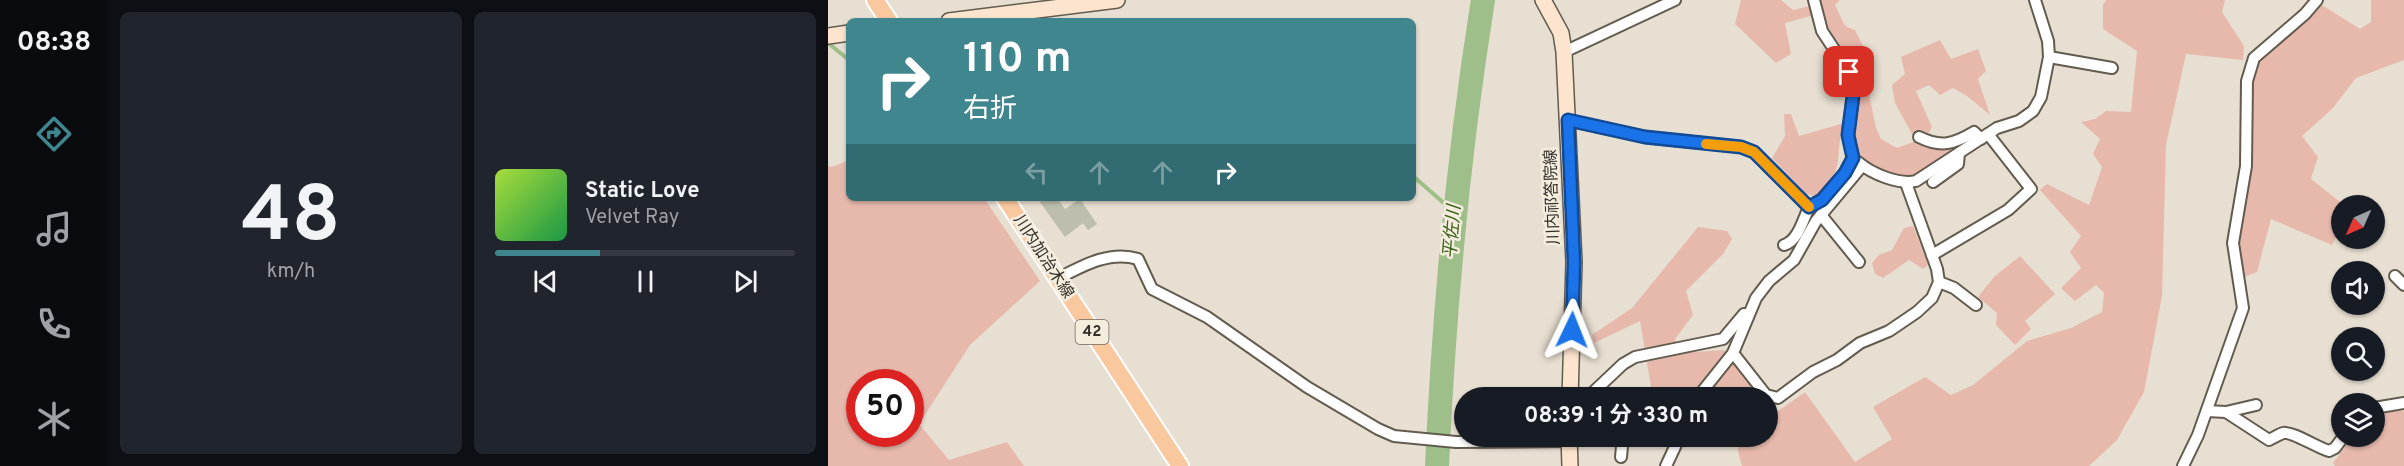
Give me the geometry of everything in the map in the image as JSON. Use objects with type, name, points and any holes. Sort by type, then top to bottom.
[{"type":"main road","points":[[875,0],[887,18]]},
{"type":"main road","points":[[973,18],[1118,0]]},
{"type":"main road","name":"川内祁答院線","points":[[1543,0],[1561,33],[1564,52],[1574,262],[1570,387]]},
{"type":"main road","points":[[828,36],[846,33]]},
{"type":"main road","name":"川内加治木線","points":[[1007,201],[1180,466]]},
{"type":"main road","points":[[1569,447],[1570,466]]},
{"type":"street","points":[[1564,52],[1675,0]]},
{"type":"street","points":[[1814,0],[1822,32],[1849,72],[1853,96],[1848,135],[1853,158],[1862,166],[1906,183],[1916,181],[1997,128],[2019,121],[2033,111],[2041,97],[2049,57],[2048,41],[2035,0]]},
{"type":"street","points":[[2183,466],[2207,411],[2243,308],[2233,243],[2246,166],[2247,81],[2254,58],[2305,14],[2317,0]]},
{"type":"street","points":[[2049,57],[2112,68]]},
{"type":"street","points":[[1568,120],[1645,137],[1741,147],[1754,152],[1809,207]]},
{"type":"street","points":[[1919,137],[1944,145],[1957,142],[1974,132],[1985,136],[2031,189],[2008,210],[1932,255]]},
{"type":"street","points":[[1933,182],[1958,164],[1959,153]]},
{"type":"street","points":[[1784,245],[1790,243],[1795,237],[1809,207],[1822,200],[1845,173],[1853,158]]},
{"type":"street","points":[[1599,387],[1623,364],[1635,357],[1723,339],[1769,281],[1794,260],[1821,215],[1862,166]]},
{"type":"street","points":[[1733,353],[1766,394],[1778,398],[1813,372],[1837,360],[1860,343],[1889,331],[1917,312],[1932,298],[1939,282],[1932,255],[1906,183]]},
{"type":"street","points":[[1821,215],[1859,262]]},
{"type":"street","points":[[1057,279],[1093,261],[1127,256],[1138,259],[1152,289],[1207,317],[1307,387],[1394,436],[1454,442]]},
{"type":"street","points":[[2395,276],[2404,285]]},
{"type":"street","points":[[1939,282],[1954,288],[1976,305]]},
{"type":"street","points":[[1706,387],[1733,353],[1756,298]]},
{"type":"street","points":[[2385,406],[2404,403]]},
{"type":"street","points":[[2207,411],[2226,412],[2256,405]]},
{"type":"street","points":[[2226,412],[2269,440],[2290,433],[2316,448],[2329,451],[2336,447]]},
{"type":"street","points":[[1622,447],[1622,457]]},
{"type":"street","points":[[1666,466],[1675,447]]},
{"type":"shaded area","points":[[1741,0],[1781,0],[1793,10],[1811,6],[1814,15],[1785,23],[1791,54],[1776,63],[1735,24]]},
{"type":"shaded area","points":[[1817,0],[1840,0],[1835,5],[1845,26],[1855,30],[1863,46],[1860,51],[1876,128],[1881,139],[1897,148],[1916,141],[1895,103],[1892,85],[1905,74],[1901,57],[1940,40],[1951,59],[1978,49],[1986,71],[1978,79],[1990,115],[1953,88],[1940,95],[1929,85],[1916,91],[1932,127],[1926,137],[1959,149],[1907,180],[1869,167],[1856,156],[1851,133],[1856,95]]},
{"type":"shaded area","points":[[2106,0],[2225,0],[2222,12],[2244,46],[2243,60],[2186,54],[2166,145],[2162,296],[2144,392],[2117,440],[2089,466],[1742,466],[1738,447],[1778,447],[1778,411],[1805,392],[1855,462],[1892,439],[1873,407],[1925,377],[1951,395],[1973,385],[2027,341],[2071,328],[2102,312],[2104,293],[2096,285],[2075,301],[2061,288],[2081,268],[2070,252],[2081,236],[2040,190],[2047,184],[2089,205],[2102,167],[2093,154],[2100,139],[2081,122],[2095,119],[2106,111],[2131,112],[2137,51],[2103,29],[2103,5]]},
{"type":"shaded area","points":[[2371,0],[2404,0],[2404,60],[2356,78],[2333,108],[2302,136],[2318,157],[2311,179],[2331,195],[2331,245],[2271,219],[2257,272],[2242,278],[2238,241],[2252,83],[2258,60],[2322,5],[2360,29],[2371,22]]},
{"type":"shaded area","points":[[1784,114],[1791,114],[1799,136],[1844,123],[1836,171],[1825,188],[1814,196],[1806,194],[1772,158],[1785,136]]},
{"type":"shaded area","points":[[846,161],[846,201],[986,201],[1040,281],[970,345],[924,416],[924,369],[846,369],[846,447],[924,447],[924,430],[949,460],[1007,442],[1024,466],[828,466],[828,166],[832,167]]},
{"type":"shaded area","points":[[1913,226],[1928,265],[1923,269],[1909,260],[1883,278],[1875,274],[1872,263],[1879,255],[1892,250],[1904,228]]},
{"type":"shaded area","points":[[1698,227],[1727,231],[1732,239],[1723,254],[1686,291],[1693,315],[1675,339],[1681,353],[1724,350],[1752,387],[1651,387],[1640,321],[1594,343],[1592,335],[1632,308]]},
{"type":"shaded area","points":[[2020,256],[2055,294],[2025,321],[2031,329],[2015,345],[1996,325],[1997,313],[1978,297],[1994,277]]},
{"type":"shaded area","points":[[2394,410],[2404,411],[2404,466],[2335,466],[2333,463],[2345,447],[2385,447],[2385,413]]},
{"type":"building","points":[[1039,201],[1059,201],[1065,209],[1077,201],[1081,201],[1097,224],[1088,230],[1083,223],[1065,237]]},
{"type":"waterway","name":"平佐川","points":[[1437,466],[1453,233],[1466,116],[1483,0]]},
{"type":"waterway","points":[[828,43],[846,58]]},
{"type":"waterway","points":[[1416,179],[1454,212]]},
{"type":"slow traffic","points":[[1706,144],[1741,147],[1754,152],[1809,207]]},
{"type":"route","points":[[1572,330],[1574,262],[1568,120],[1645,137],[1741,147],[1754,152],[1809,207],[1822,200],[1845,173],[1853,158],[1848,135],[1853,96],[1849,72]]}]
